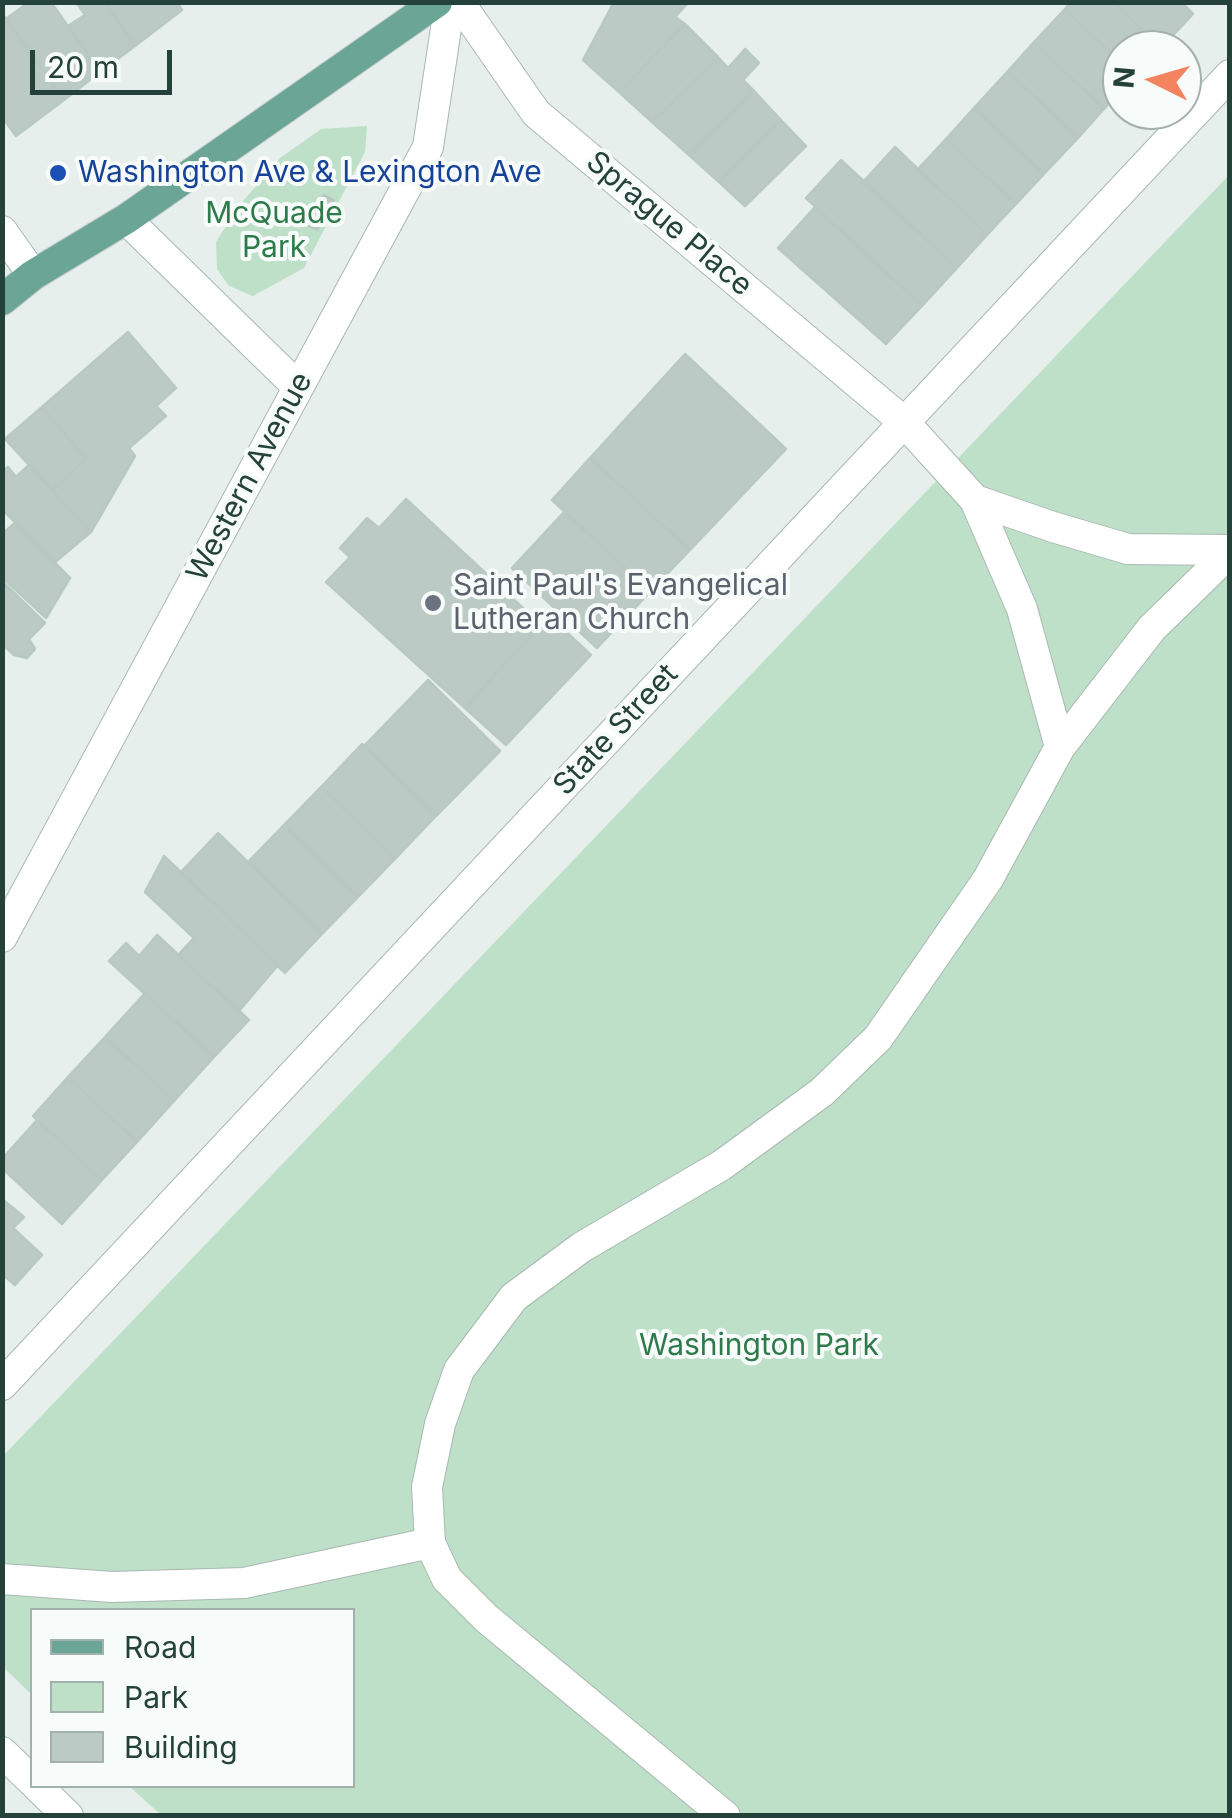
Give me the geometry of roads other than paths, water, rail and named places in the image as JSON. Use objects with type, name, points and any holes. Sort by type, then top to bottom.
[{"type":"main road","points":[[2,300],[33,275],[126,218],[437,2]]},
{"type":"street","name":"Western Avenue","points":[[2,937],[428,147],[450,2]]},
{"type":"street","name":"Sprague Place","points":[[458,2],[536,113],[904,422],[975,500]]},
{"type":"street","name":"State Street","points":[[2,1385],[1230,75]]},
{"type":"street","points":[[126,218],[298,388]]},
{"type":"street","points":[[2,231],[33,275]]},
{"type":"street","points":[[975,500],[1128,549],[1230,551]]},
{"type":"street","points":[[975,500],[1022,609],[1060,747]]},
{"type":"street","points":[[725,1816],[486,1618],[447,1580],[430,1543],[427,1487],[440,1424],[459,1370],[514,1297],[582,1247],[722,1165],[822,1092],[878,1038],[988,879],[1060,747],[1152,628],[1230,551]]},
{"type":"street","points":[[2,1579],[112,1586],[244,1583],[430,1543]]},
{"type":"street","points":[[2,1752],[30,1779]]},
{"type":"street","points":[[39,1788],[68,1816]]},
{"type":"place","name":"Washington Ave & Lexington Ave","points":[[58,173]]},
{"type":"place","name":"Saint Paul's Evangelical Lutheran Church","points":[[433,603]]},
{"type":"park label","name":"McQuade Park","points":[[274,231]]},
{"type":"park label","name":"Washington Park","points":[[759,1346]]}]
